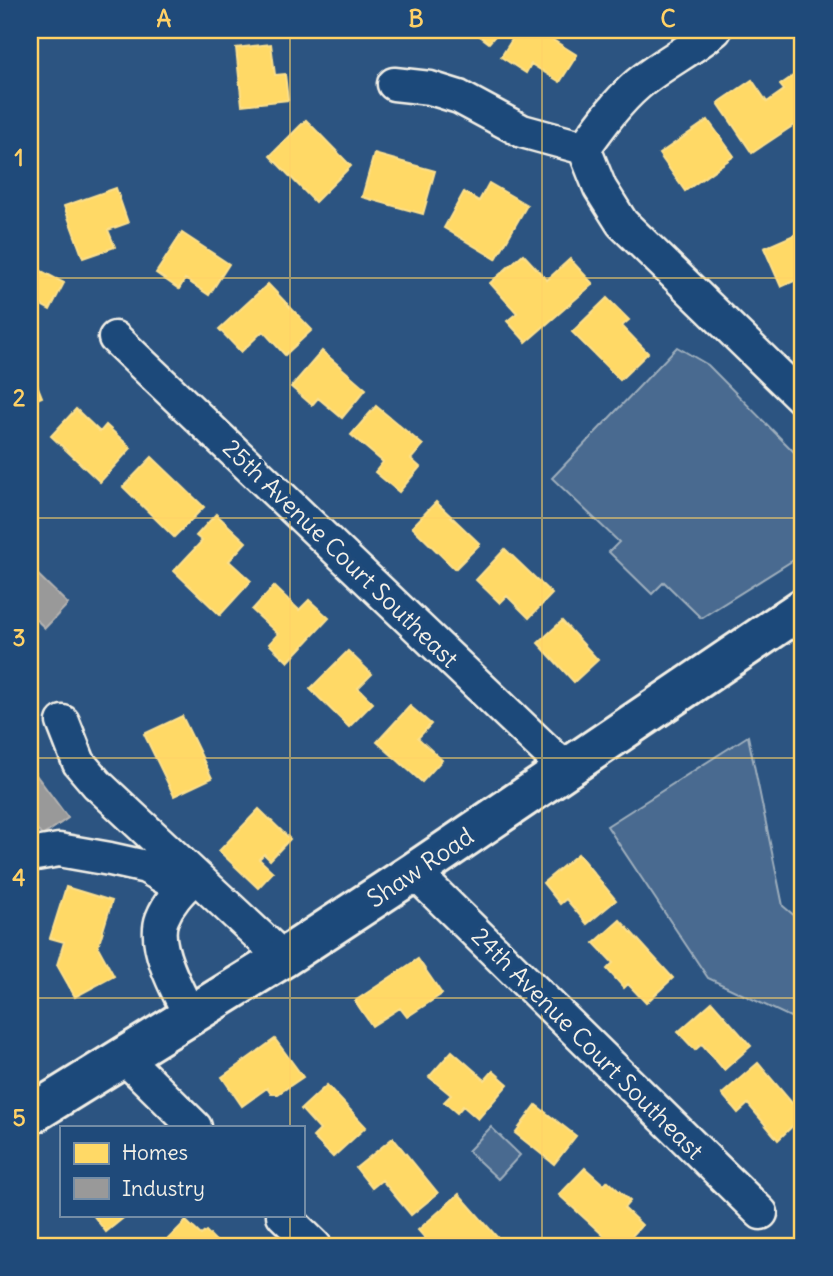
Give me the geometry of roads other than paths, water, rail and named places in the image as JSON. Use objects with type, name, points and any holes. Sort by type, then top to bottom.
[{"type":"main road","name":"Shaw Road","points":[[30,1115],[283,958],[803,608]]},
{"type":"street","points":[[584,148],[606,118],[636,86],[715,30]]},
{"type":"street","points":[[394,83],[430,88],[459,97],[522,131],[584,148]]},
{"type":"street","points":[[584,148],[600,188],[622,223],[797,383]]},
{"type":"street","name":"25th Avenue Court Southeast","points":[[115,338],[566,769]]},
{"type":"street","points":[[63,722],[79,763],[97,785],[189,882],[283,958]]},
{"type":"street","points":[[30,855],[59,850],[146,867],[189,882]]},
{"type":"street","name":"24th Avenue Court Southeast","points":[[414,872],[761,1213]]},
{"type":"street","points":[[189,882],[175,895],[161,921],[169,973],[190,1016]]},
{"type":"street","points":[[124,1057],[194,1126]]},
{"type":"street","points":[[285,1216],[315,1246]]}]
